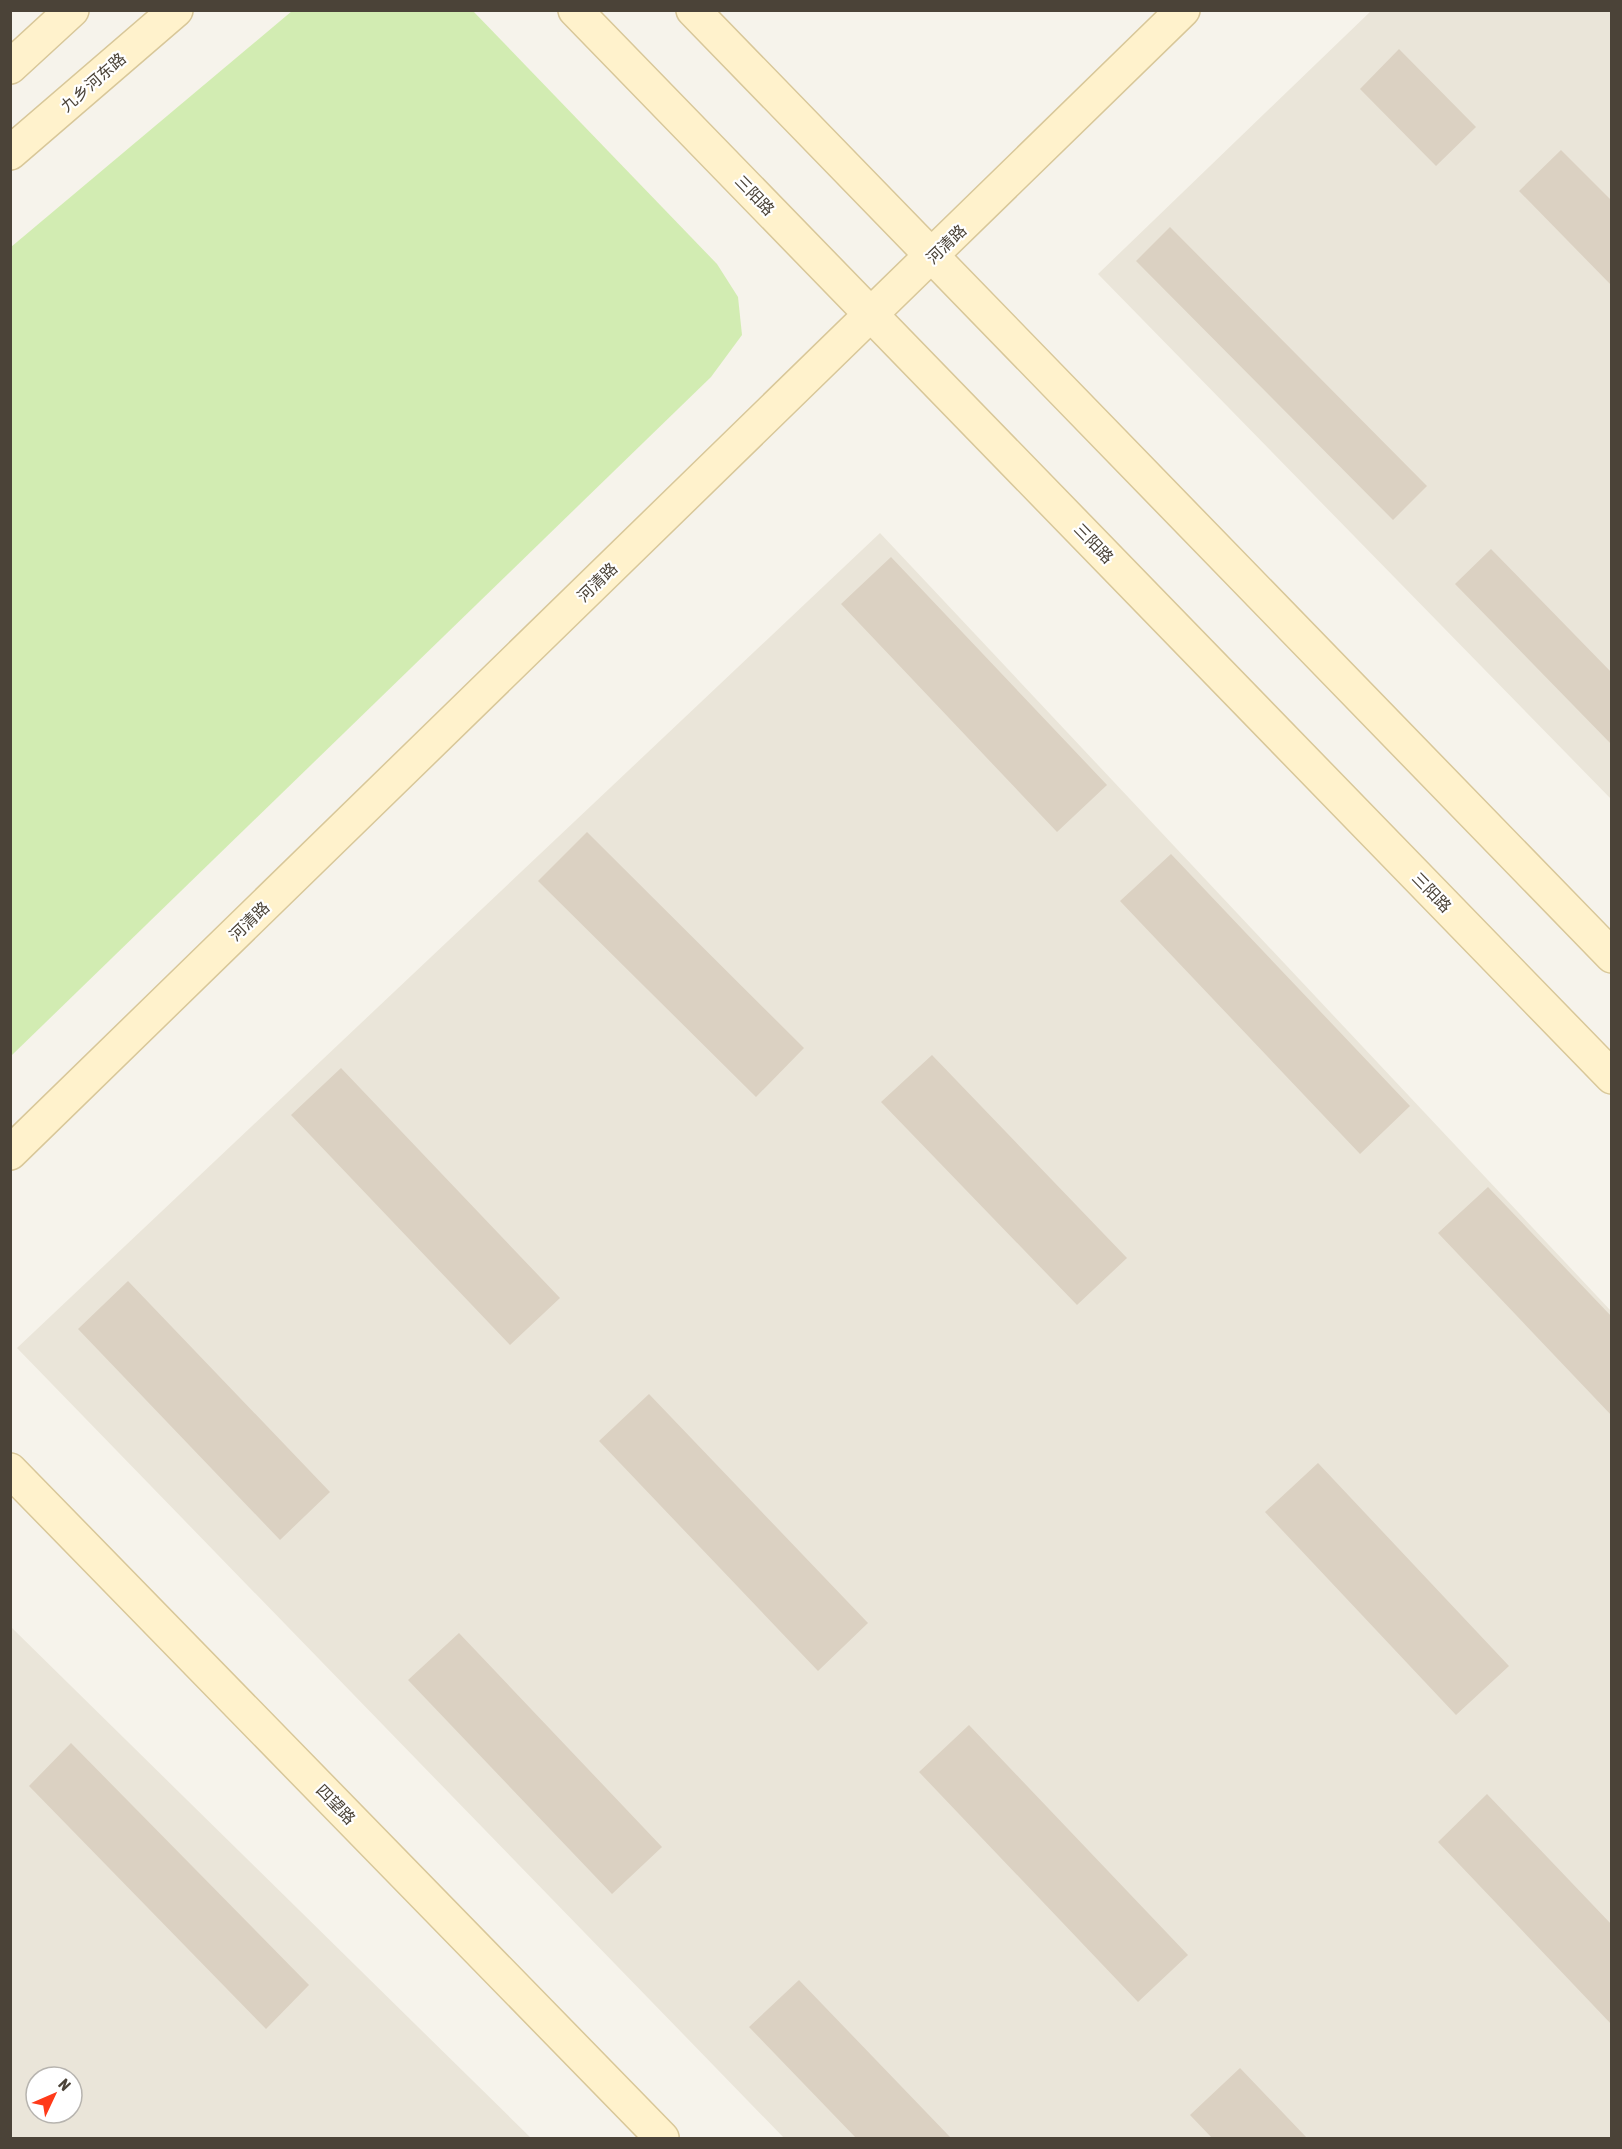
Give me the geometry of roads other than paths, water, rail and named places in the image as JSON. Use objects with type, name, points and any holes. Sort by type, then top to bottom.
[{"type":"main road","points":[[10,67],[72,10]]},
{"type":"main road","name":"九乡河东路","points":[[10,153],[176,10]]},
{"type":"main road","name":"三阳路","points":[[575,10],[1611,1077]]},
{"type":"main road","points":[[693,10],[931,258],[1611,956]]},
{"type":"main road","name":"河清路","points":[[10,1153],[873,315],[1183,10]]},
{"type":"main road","name":"四望路","points":[[10,1470],[662,2139]]}]
